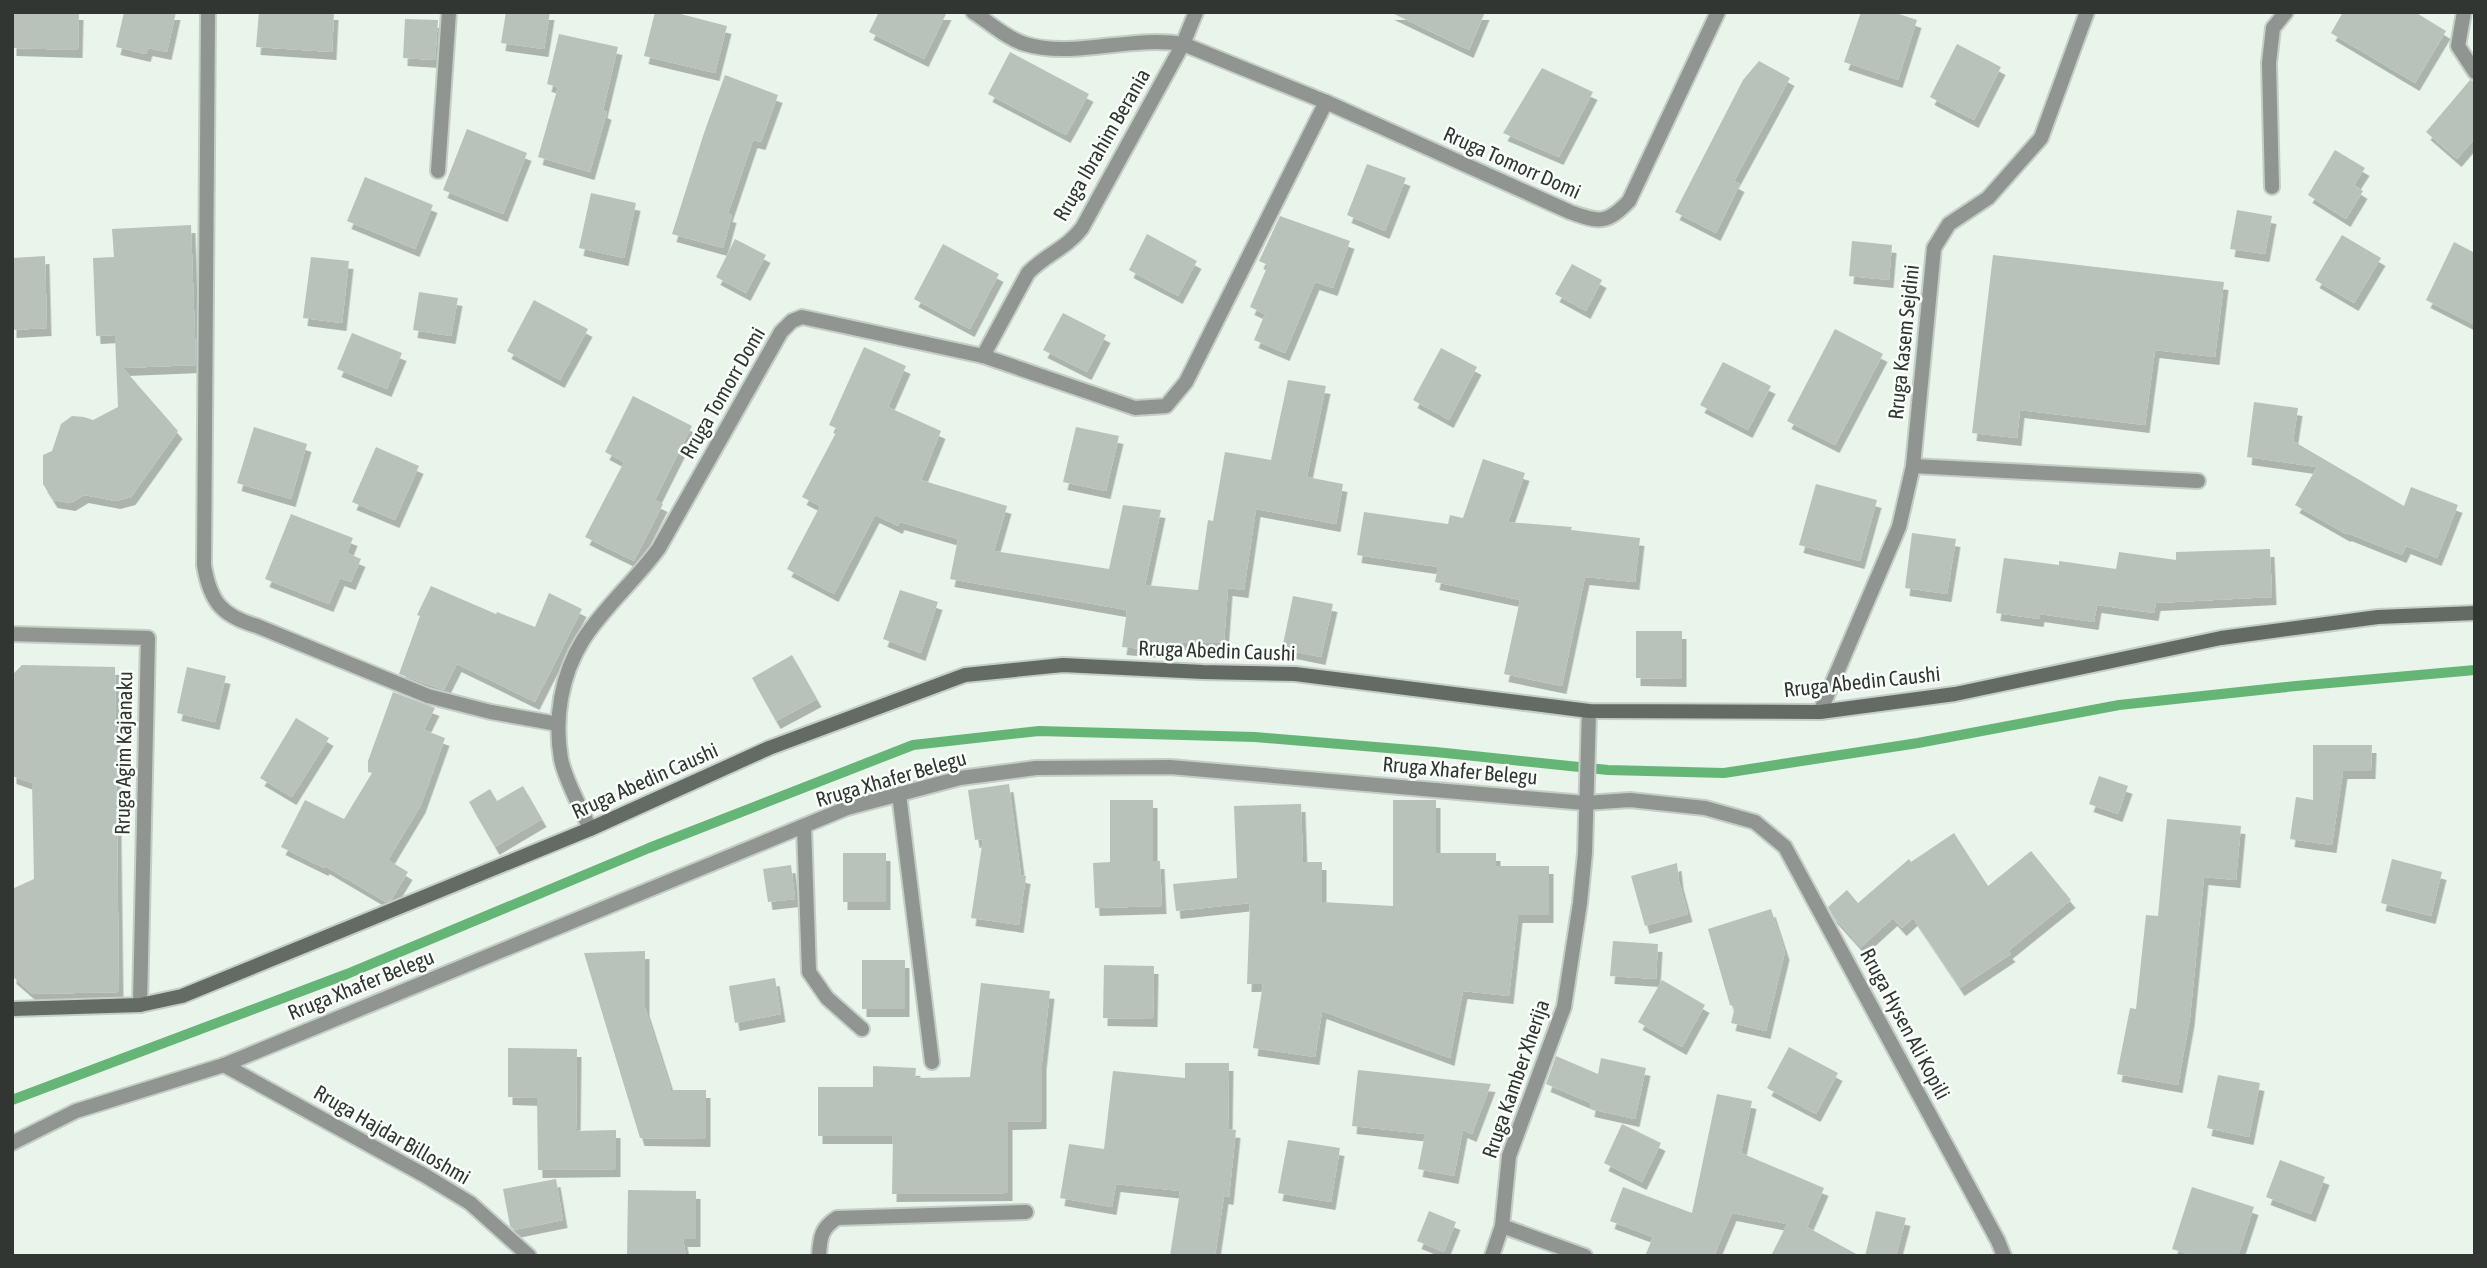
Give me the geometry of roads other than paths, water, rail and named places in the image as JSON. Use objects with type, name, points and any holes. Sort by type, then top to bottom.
[{"type":"main road","name":"Rruga Abedin Caushi","points":[[12,1009],[140,1005],[182,996],[590,829],[769,748],[965,675],[1063,665],[1296,674],[1589,711],[1820,712],[1955,694],[2221,638],[2378,617],[2475,612]]},
{"type":"street","points":[[208,12],[204,565],[211,594],[219,607],[237,620],[428,696],[491,712],[558,724]]},
{"type":"street","points":[[438,171],[449,12]]},
{"type":"street","name":"Rruga Tomorr Domi","points":[[973,12],[1021,43],[1047,49],[1160,40],[1183,44],[1326,102],[1594,221],[1605,220],[1629,201],[1718,12]]},
{"type":"street","name":"Rruga Ibrahim Berania","points":[[983,356],[1028,273],[1039,261],[1074,238],[1082,228],[1183,44],[1196,12]]},
{"type":"street","name":"Rruga Kasem Sejdini","points":[[1820,712],[1899,527],[1913,466],[1934,248],[1949,224],[1988,198],[2041,138],[2087,12]]},
{"type":"street","points":[[2272,187],[2269,63],[2273,28],[2286,12]]},
{"type":"street","points":[[2464,12],[2458,46],[2475,72]]},
{"type":"street","name":"Rruga Tomorr Domi","points":[[590,829],[561,761],[558,710],[566,679],[583,639],[659,548],[781,332],[792,321],[802,317],[983,356],[1135,408],[1166,405],[1186,382],[1326,102]]},
{"type":"street","points":[[1913,466],[2198,481]]},
{"type":"street","name":"Rruga Agim Kajanaku","points":[[12,634],[148,638],[140,1005]]},
{"type":"street","name":"Rruga Kamber Xherija","points":[[1492,1256],[1502,1226],[1509,1156],[1564,1007],[1585,853],[1586,740],[1589,711]]},
{"type":"street","name":"Rruga Xhafer Belegu","points":[[12,1143],[76,1111],[224,1065],[846,808],[960,778],[1036,768],[1170,767],[1630,800],[1705,808],[1755,822]]},
{"type":"street","points":[[898,794],[932,1062]]},
{"type":"street","name":"Rruga Hysen Ali Kopili","points":[[1755,822],[1785,846],[2004,1256]]},
{"type":"street","points":[[804,826],[809,972],[827,998],[862,1029]]},
{"type":"street","name":"Rruga Hajdar Billoshmi","points":[[224,1065],[470,1203],[529,1256]]},
{"type":"street","points":[[820,1256],[820,1242],[826,1225],[837,1218],[1026,1212]]},
{"type":"street","points":[[1502,1226],[1585,1256]]},
{"type":"waterway","points":[[12,1100],[347,974],[649,848],[913,745],[1039,731],[1255,737],[1608,770],[1724,773],[1918,743],[2119,705],[2475,670]]}]
